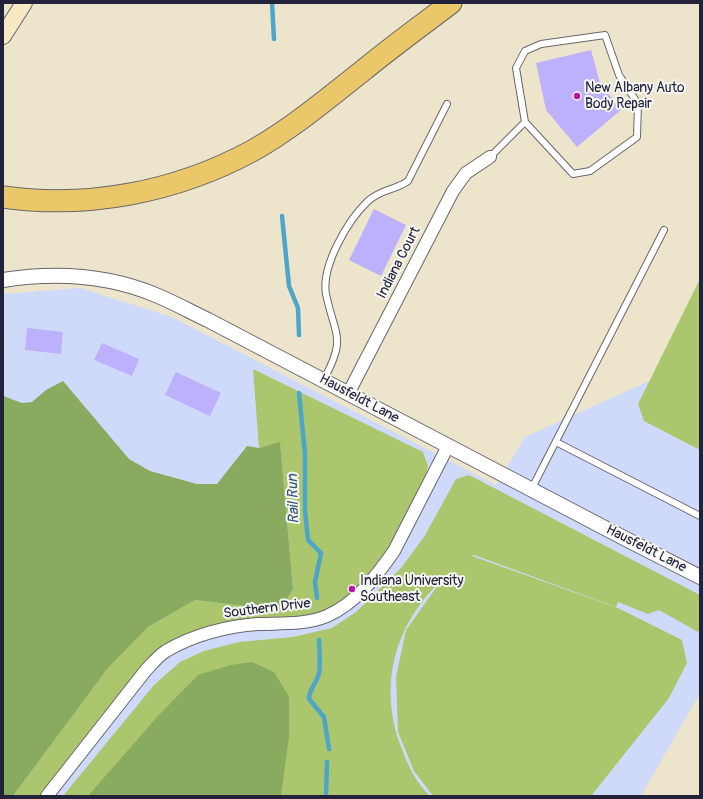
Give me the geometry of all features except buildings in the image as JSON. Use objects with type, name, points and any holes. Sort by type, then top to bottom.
[{"type":"highway","points":[[3,197],[44,200],[110,198],[145,192],[217,169],[253,150],[288,128],[451,3]]},
{"type":"main road","points":[[3,36],[24,3]]},
{"type":"street","name":"Indiana Court","points":[[348,394],[453,191],[466,173],[490,157]]},
{"type":"street","name":"Hausfeldt Lane","points":[[3,280],[51,275],[104,280],[158,296],[208,320],[700,577]]},
{"type":"street","name":"Southern Drive","points":[[47,796],[146,670],[164,652],[192,639],[223,629],[257,624],[297,623],[326,616],[342,608],[357,596],[379,572],[394,551],[448,446]]},
{"type":"lane","points":[[605,35],[619,75],[638,104],[637,137],[590,172],[572,174],[525,122],[516,68],[525,51],[541,44],[605,35]]},
{"type":"lane","points":[[323,381],[335,357],[338,344],[338,333],[326,293],[326,275],[330,262],[347,229],[366,202],[384,190],[402,186],[408,181],[447,104]]},
{"type":"lane","points":[[490,157],[525,122]]},
{"type":"lane","points":[[532,490],[664,230]]},
{"type":"lane","points":[[556,442],[700,516]]},
{"type":"shaded area","name":"Indiana University Southeast","points":[[80,288],[172,317],[496,485],[525,437],[700,358],[700,693],[641,796],[3,796],[3,294]]},
{"type":"green space","points":[[700,279],[700,450],[644,421],[638,404]]},
{"type":"green space","points":[[253,369],[423,452],[428,466],[423,487],[387,550],[358,587],[325,612],[283,620],[166,648],[40,796],[13,796],[108,668],[148,627],[195,600],[245,606],[284,604],[293,589],[280,443],[259,448]]},
{"type":"green space","points":[[63,381],[129,459],[150,471],[197,484],[217,484],[247,446],[259,448],[280,442],[293,589],[284,604],[245,606],[195,600],[148,627],[108,668],[13,796],[3,796],[3,396],[22,403],[32,402],[46,390]]},
{"type":"green space","points":[[469,475],[700,595],[700,631],[698,632],[659,610],[648,614],[618,602],[616,607],[474,555],[472,556],[618,608],[682,640],[687,663],[669,698],[591,796],[433,796],[414,771],[398,732],[396,677],[406,630],[440,582],[419,606],[406,627],[397,650],[392,674],[391,698],[394,724],[402,749],[413,774],[430,796],[63,796],[154,685],[180,662],[204,651],[239,642],[293,637],[332,628],[356,612],[401,568],[424,537],[456,479]]},
{"type":"green space","points":[[252,662],[274,672],[289,697],[289,736],[281,796],[88,796],[157,717],[198,675],[231,665]]},
{"type":"waterway","name":"Rail Run","points":[[272,3],[274,39]]},
{"type":"waterway","name":"Rail Run","points":[[282,216],[289,286],[298,308],[299,335]]},
{"type":"waterway","name":"Rail Run","points":[[299,393],[305,454],[305,511],[308,540],[321,553],[315,582],[317,598]]},
{"type":"waterway","name":"Rail Run","points":[[319,640],[319,673],[310,692],[309,699],[324,717],[329,749]]},
{"type":"waterway","name":"Rail Run","points":[[326,796],[327,762]]},
{"type":"place","name":"New Albany Auto Body Repair","points":[[577,96]]},
{"type":"place","name":"Indiana University Southeast","points":[[352,589]]}]
